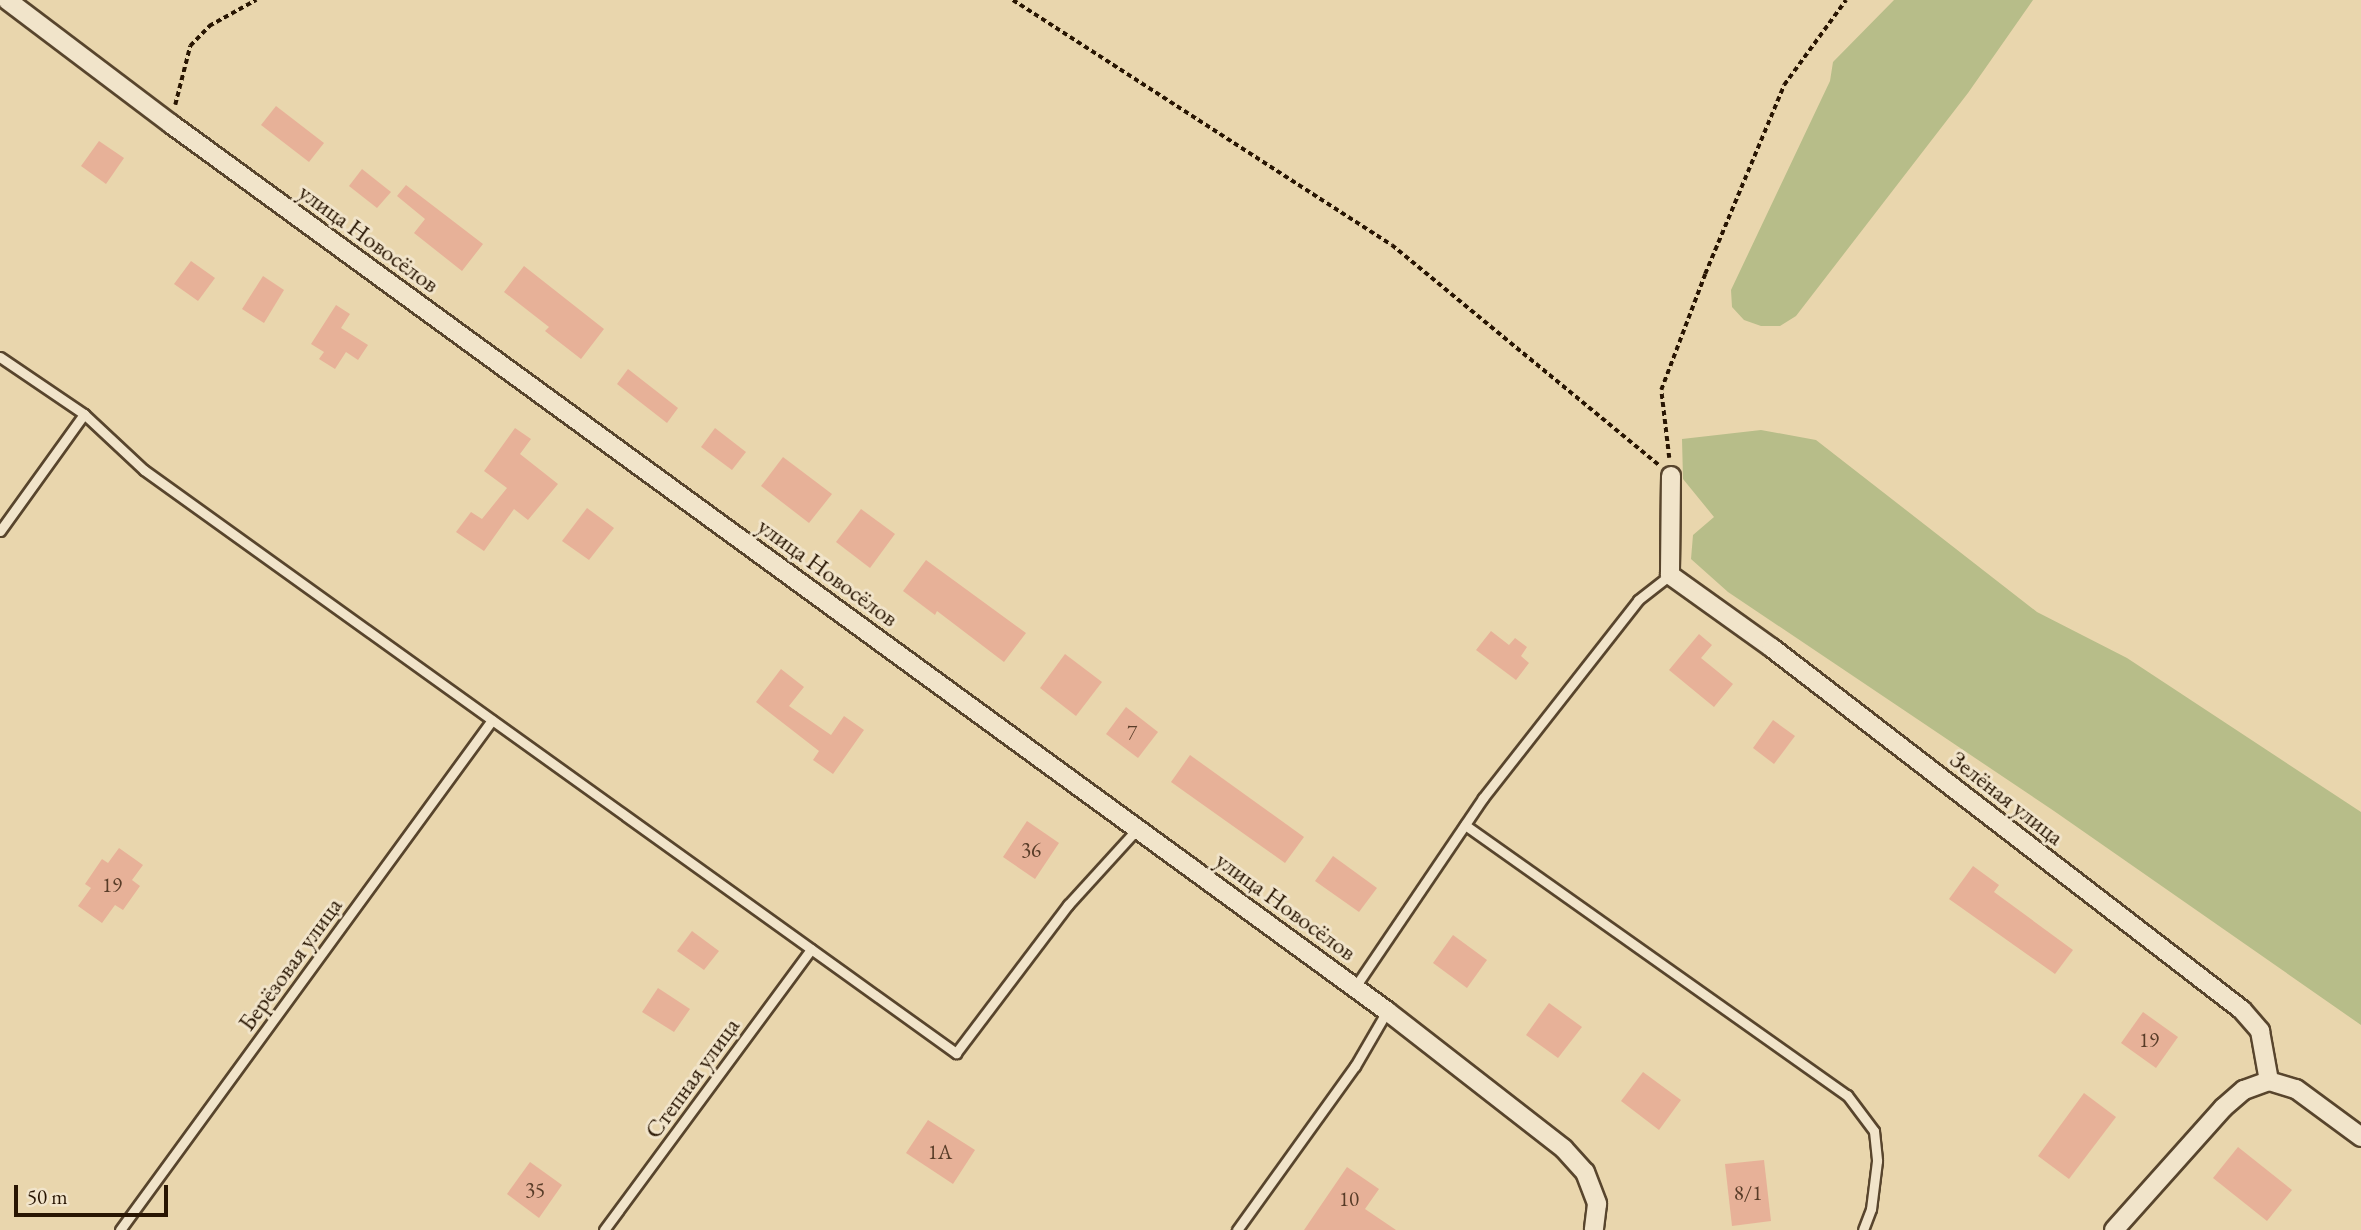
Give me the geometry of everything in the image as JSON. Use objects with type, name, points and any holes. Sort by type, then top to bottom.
[{"type":"street","name":"улица Новосёлов","points":[[7,0],[171,124],[1387,1011],[1564,1149],[1585,1172],[1597,1204],[1594,1230]]},
{"type":"street","points":[[1670,575],[1671,476]]},
{"type":"street","name":"Зелёная улица","points":[[1670,575],[1772,648],[2242,1010],[2260,1031],[2269,1081]]},
{"type":"street","points":[[2114,1230],[2223,1108],[2244,1090],[2269,1081],[2296,1089],[2361,1136]]},
{"type":"lane","points":[[0,357],[84,414],[144,470],[956,1053],[1068,905],[1138,828]]},
{"type":"lane","points":[[0,531],[84,414]]},
{"type":"lane","points":[[1355,987],[1465,825],[1638,600],[1670,575]]},
{"type":"lane","name":"Берёзовая улица","points":[[120,1230],[492,720]]},
{"type":"lane","points":[[1465,825],[1847,1095],[1874,1131],[1877,1161],[1871,1209],[1863,1230]]},
{"type":"lane","name":"Степная улица","points":[[604,1230],[811,949]]},
{"type":"lane","points":[[1237,1230],[1355,1066],[1387,1011]]},
{"type":"path","points":[[171,124],[190,46],[209,26],[256,0]]},
{"type":"path","points":[[1013,0],[1392,245],[1671,476]]},
{"type":"path","points":[[1671,476],[1661,390],[1705,274],[1784,85],[1846,0]]},
{"type":"green space","points":[[1894,0],[2033,0],[1968,93],[1796,316],[1780,326],[1761,326],[1744,320],[1732,307],[1731,290],[1830,81],[1833,62]]},
{"type":"green space","points":[[1761,430],[1816,440],[2037,612],[2127,658],[2361,812],[2361,1025],[2054,811],[1728,592],[1691,559],[1693,535],[1714,517],[1683,479],[1682,439]]},
{"type":"building","points":[[276,106],[324,143],[309,162],[261,125]]},
{"type":"building","points":[[99,141],[124,158],[106,184],[81,166]]},
{"type":"building","points":[[362,169],[391,192],[377,208],[349,186]]},
{"type":"building","points":[[406,185],[483,244],[462,271],[414,233],[425,219],[397,196]]},
{"type":"building","points":[[191,261],[215,278],[198,301],[174,284]]},
{"type":"building","points":[[524,266],[604,329],[581,359],[545,331],[549,327],[504,292]]},
{"type":"building","points":[[263,276],[284,290],[264,323],[242,309]]},
{"type":"building","points":[[336,305],[350,314],[341,328],[368,345],[358,360],[346,352],[335,369],[319,359],[324,352],[311,344]]},
{"type":"building","points":[[628,369],[678,408],[667,423],[617,384]]},
{"type":"building","points":[[515,428],[531,439],[520,454],[558,484],[528,520],[514,509],[484,551],[456,532],[471,512],[482,519],[507,488],[484,471]]},
{"type":"building","points":[[715,428],[746,452],[732,470],[701,447]]},
{"type":"building","points":[[783,457],[832,494],[809,523],[761,486]]},
{"type":"building","points":[[587,508],[614,528],[589,560],[562,541]]},
{"type":"building","points":[[861,509],[895,534],[870,568],[836,542]]},
{"type":"building","points":[[926,560],[1026,633],[1004,662],[937,611],[935,615],[903,591]]},
{"type":"building","points":[[1491,631],[1509,645],[1515,638],[1527,647],[1521,656],[1529,663],[1516,680],[1476,650]]},
{"type":"building","points":[[1699,634],[1712,645],[1701,658],[1733,684],[1714,707],[1669,670]]},
{"type":"building","points":[[1065,654],[1102,682],[1076,716],[1040,688]]},
{"type":"building","points":[[781,669],[804,687],[789,706],[831,735],[844,716],[864,730],[833,774],[813,760],[819,751],[756,702]]},
{"type":"building","points":[[1126,707],[1158,732],[1138,758],[1106,734]]},
{"type":"building","points":[[1773,720],[1795,736],[1774,764],[1753,748]]},
{"type":"building","points":[[1190,755],[1304,837],[1285,863],[1171,782]]},
{"type":"building","points":[[1027,821],[1059,843],[1035,879],[1003,857]]},
{"type":"building","points":[[119,848],[143,865],[132,880],[140,886],[123,910],[115,905],[102,923],[78,906],[91,888],[85,884],[102,859],[108,863]]},
{"type":"building","points":[[1333,856],[1377,888],[1359,912],[1315,881]]},
{"type":"building","points":[[1973,866],[1999,885],[1994,892],[2073,950],[2055,974],[1949,899]]},
{"type":"building","points":[[692,931],[719,951],[704,970],[677,951]]},
{"type":"building","points":[[1453,935],[1487,960],[1467,988],[1433,963]]},
{"type":"building","points":[[658,988],[690,1009],[674,1032],[642,1012]]},
{"type":"building","points":[[1549,1003],[1582,1027],[1558,1058],[1526,1035]]},
{"type":"building","points":[[2143,1012],[2178,1037],[2156,1068],[2121,1043]]},
{"type":"building","points":[[1643,1072],[1681,1100],[1659,1130],[1621,1101]]},
{"type":"building","points":[[2084,1093],[2116,1117],[2069,1179],[2038,1156]]},
{"type":"building","points":[[928,1120],[975,1150],[953,1184],[906,1153]]},
{"type":"building","points":[[2238,1147],[2292,1190],[2267,1221],[2213,1178]]},
{"type":"building","points":[[1764,1160],[1771,1221],[1732,1226],[1725,1164]]},
{"type":"building","points":[[530,1162],[562,1185],[539,1218],[507,1194]]},
{"type":"building","points":[[1347,1167],[1379,1189],[1365,1209],[1396,1230],[1304,1230]]}]
